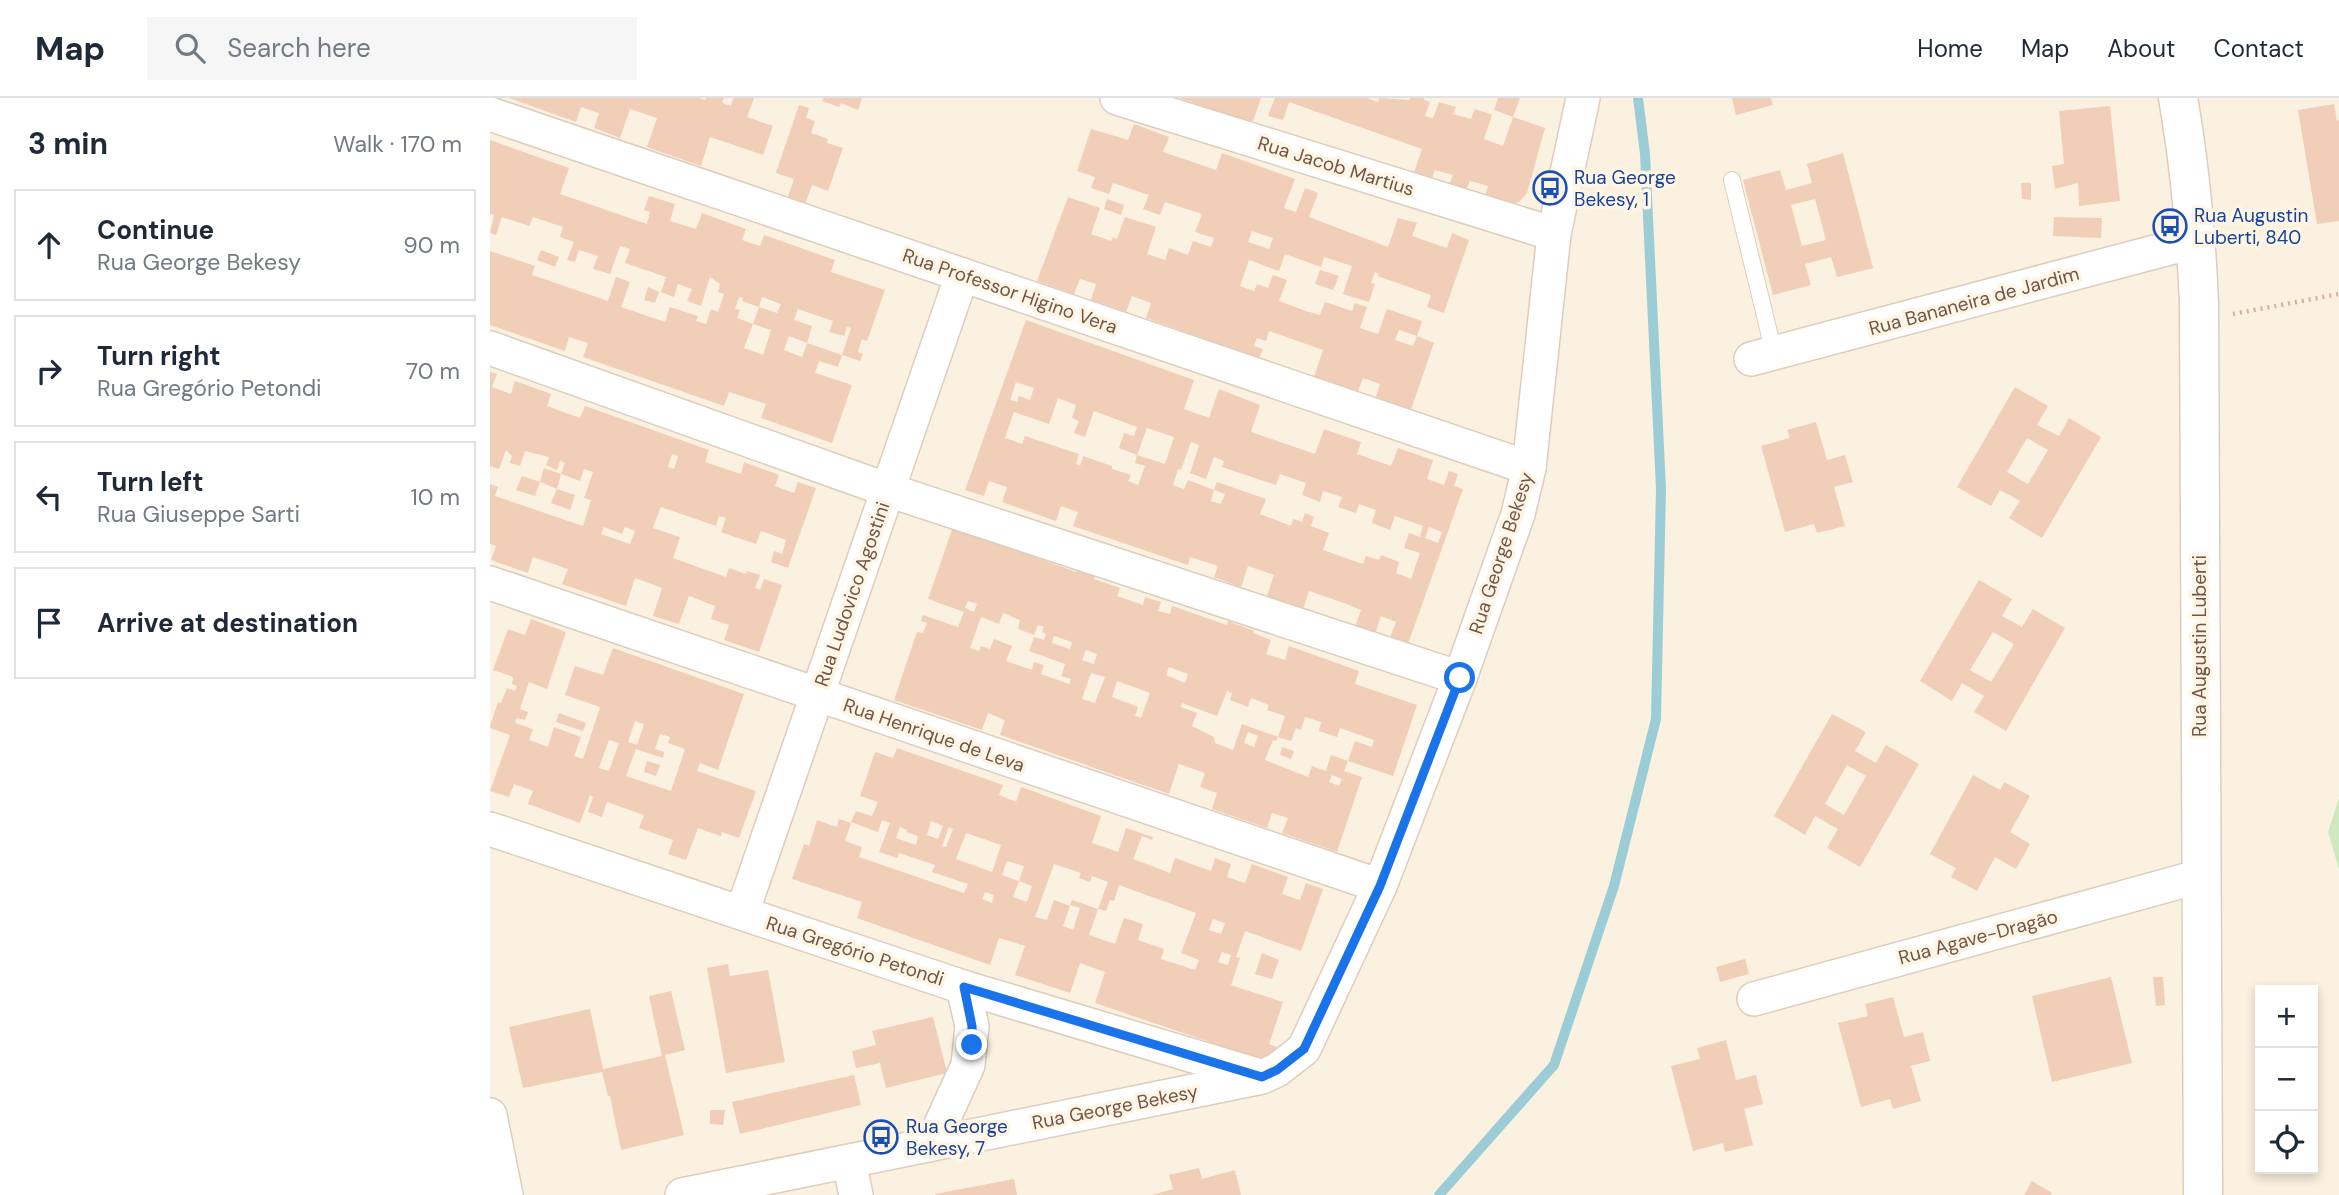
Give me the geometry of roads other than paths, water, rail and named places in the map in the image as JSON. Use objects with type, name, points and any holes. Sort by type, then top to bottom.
[{"type":"street","name":"Rua Jacob Martius","points":[[1117,98],[1555,234]]},
{"type":"street","name":"Rua George Bekesy","points":[[682,1195],[1262,1077],[1277,1070],[1304,1049],[1380,886],[1460,678],[1518,513],[1530,468],[1555,234],[1583,98]]},
{"type":"street","name":"Rua Augustin Luberti","points":[[2178,98],[2185,136],[2196,241],[2199,320],[2203,1195]]},
{"type":"street","name":"Rua Professor Higino Vera","points":[[490,114],[1530,468]]},
{"type":"street","name":"Rua Bananeira de Jardim","points":[[1763,356],[2196,241]]},
{"type":"street","name":"Rua Ludovico Agostini","points":[[742,913],[962,275]]},
{"type":"street","points":[[490,348],[888,489],[1460,678]]},
{"type":"street","name":"Rua Henrique de Leva","points":[[490,583],[1380,886]]},
{"type":"street","name":"Rua Gregório Petondi","points":[[490,829],[964,987],[1262,1077]]},
{"type":"street","name":"Rua Agave-Dragão","points":[[1754,999],[2201,876]]},
{"type":"street","points":[[932,1144],[968,1065],[972,1026],[964,987]]},
{"type":"street","points":[[490,1115],[506,1195]]},
{"type":"street","points":[[849,1162],[856,1195]]},
{"type":"lane","points":[[1732,180],[1763,356]]},
{"type":"waterway","points":[[1439,1195],[1554,1065],[1614,886],[1656,719],[1661,489],[1645,154],[1638,98]]},
{"type":"place","name":"Rua George Bekesy, 1","points":[[1550,188]]},
{"type":"place","name":"Rua Augustin Luberti, 840","points":[[2170,226]]},
{"type":"place","name":"Rua George Bekesy, 7","points":[[881,1137]]}]
